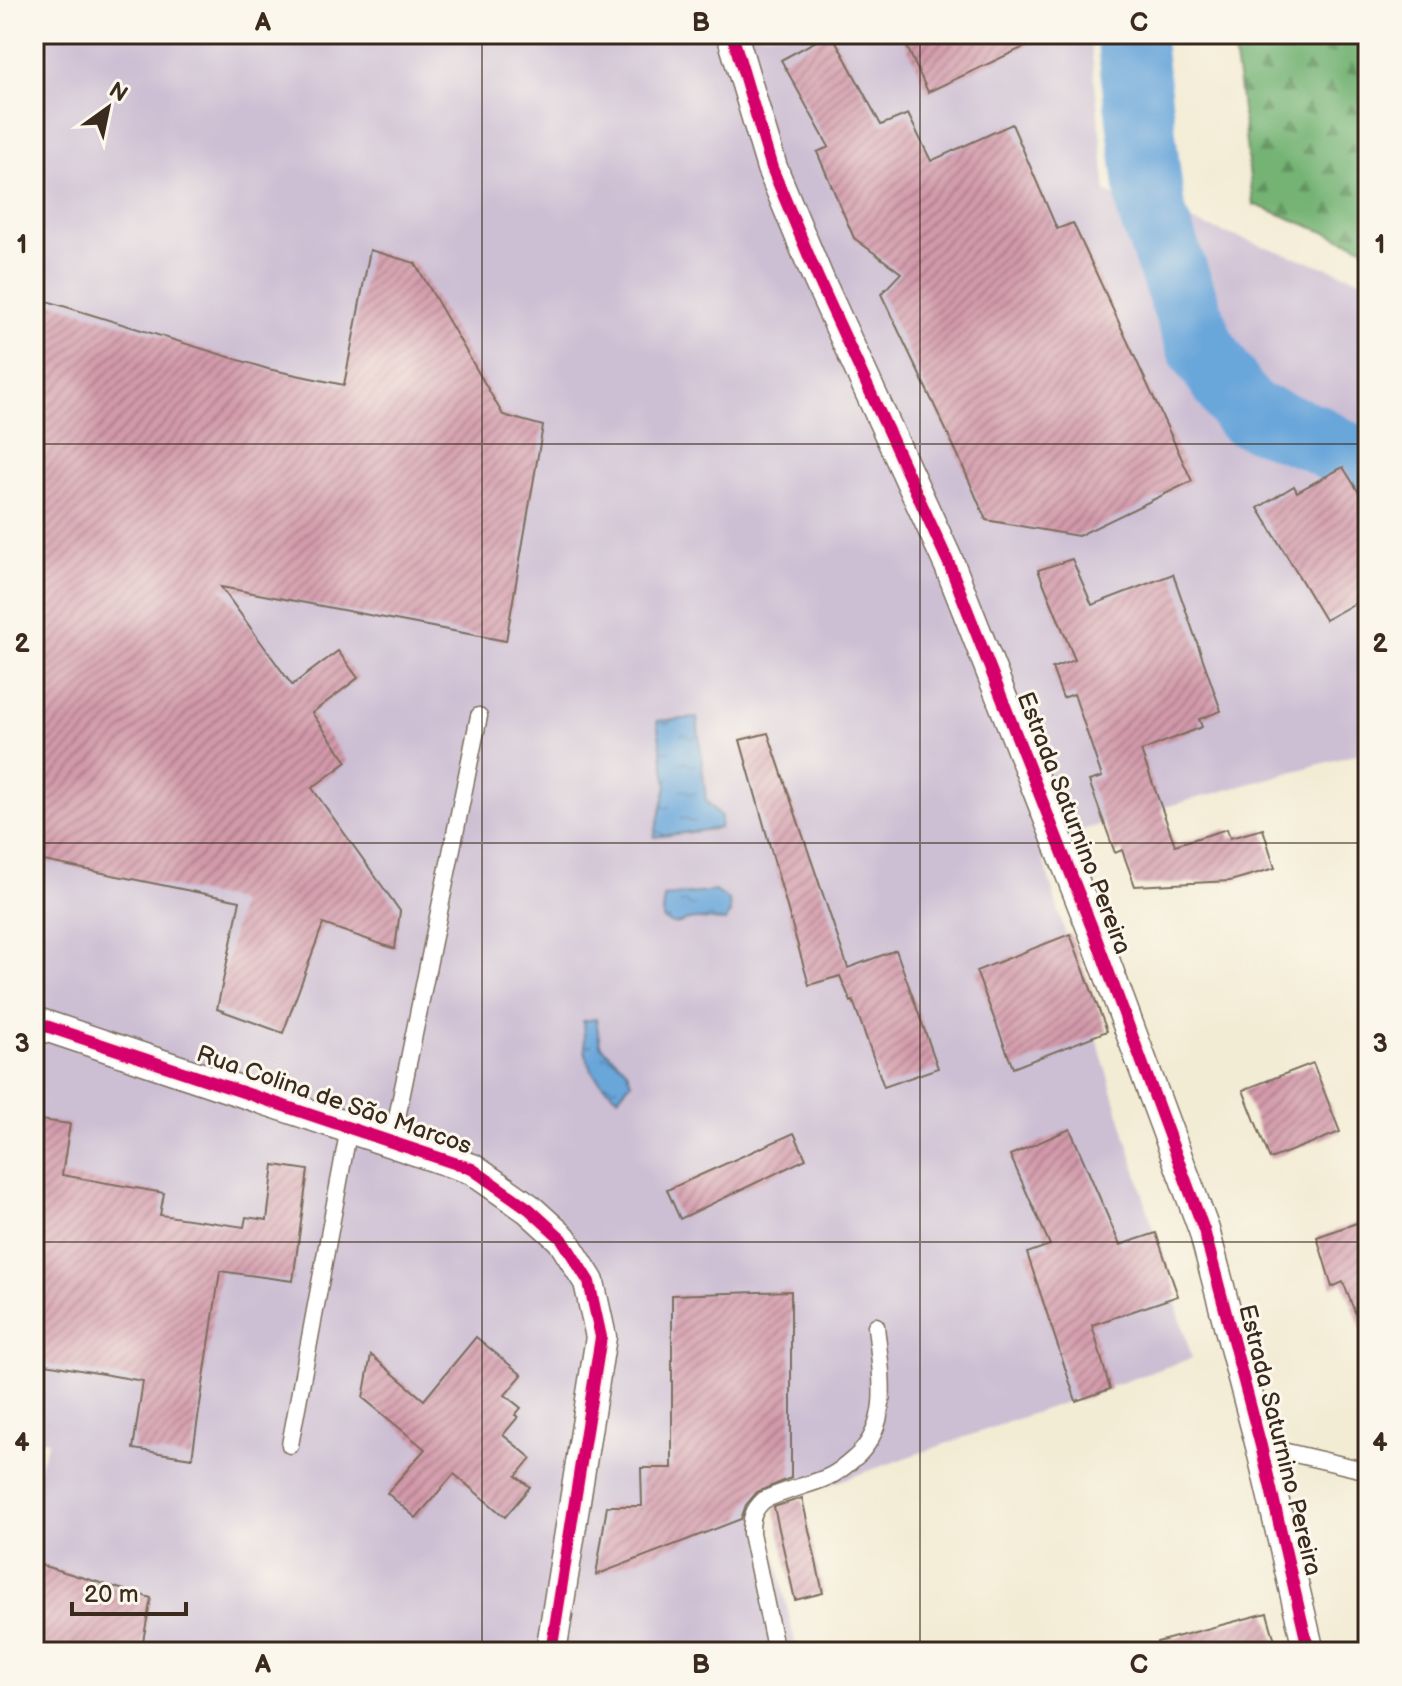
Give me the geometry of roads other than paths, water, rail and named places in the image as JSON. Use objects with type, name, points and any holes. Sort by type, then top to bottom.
[{"type":"street","name":"Estrada Saturnino Pereira","points":[[732,34],[772,168],[818,278],[950,566],[1096,938],[1204,1230],[1261,1446],[1309,1652]]},
{"type":"street","name":"Rua Colina de São Marcos","points":[[34,1022],[472,1169],[529,1209],[562,1239],[589,1282],[601,1337],[551,1652]]},
{"type":"lane","points":[[392,1142],[479,716]]},
{"type":"lane","points":[[290,1445],[349,1128]]},
{"type":"lane","points":[[776,1652],[751,1533],[751,1518],[764,1500],[831,1476],[869,1444],[880,1420],[882,1400],[876,1326]]},
{"type":"lane","points":[[1261,1446],[1368,1471]]},
{"type":"water","points":[[697,718],[706,800],[721,817],[720,828],[654,837],[667,786],[657,721]]},
{"type":"water","points":[[715,891],[729,900],[730,913],[725,921],[697,919],[674,924],[663,919],[664,897]]},
{"type":"water","points":[[596,1019],[600,1045],[627,1070],[631,1082],[618,1097],[599,1080],[586,1056],[583,1021]]},
{"type":"waterway","points":[[1130,34],[1151,210],[1201,347],[1246,413],[1313,437],[1368,468]]}]
